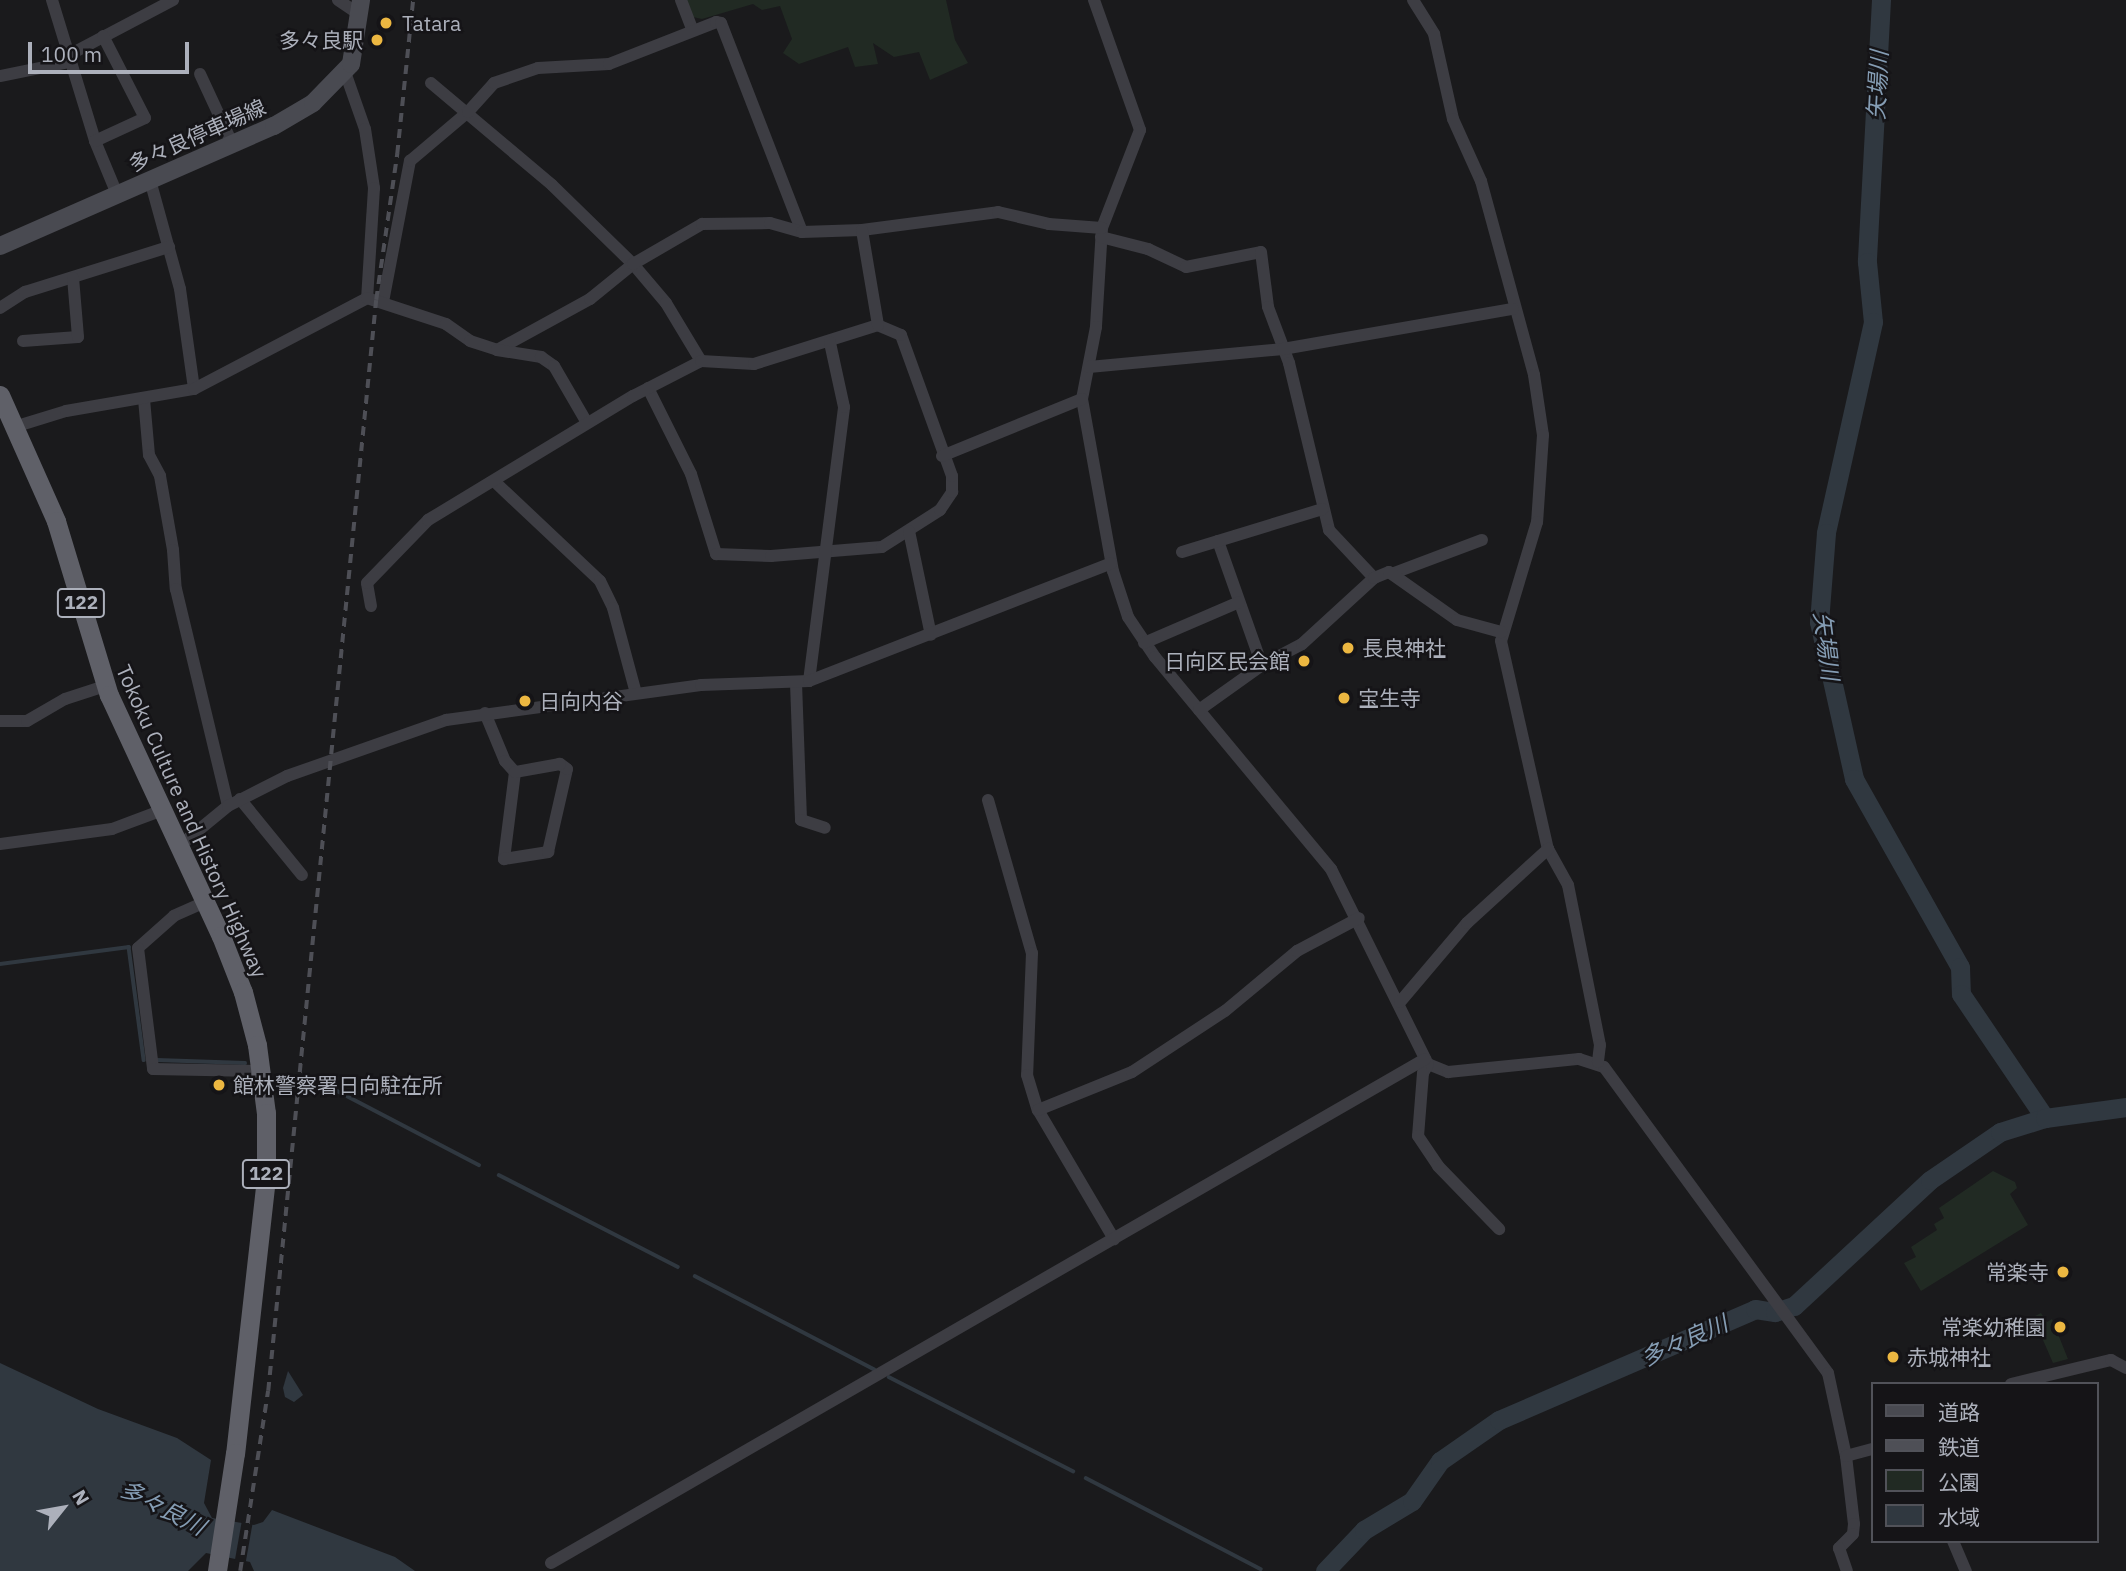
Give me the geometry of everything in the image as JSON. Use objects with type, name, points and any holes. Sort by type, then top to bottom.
[{"type":"highway","name":"Tokoku Culture and History Highway","points":[[0,395],[56,521],[105,686],[160,811],[205,902],[243,992],[261,1071],[266,1178],[218,1565]]},
{"type":"main road","name":"多々良停車場線","points":[[0,246],[303,111],[345,72],[355,49],[360,7]]},
{"type":"street","points":[[52,0],[95,141],[117,194]]},
{"type":"street","points":[[0,76],[68,59],[103,36],[173,0]]},
{"type":"street","points":[[338,0],[360,7]]},
{"type":"street","points":[[681,0],[692,28]]},
{"type":"street","points":[[1094,0],[1140,130],[1102,232],[1096,327],[1082,399],[1111,563],[1123,607],[1144,643],[1331,869],[1359,918],[1427,1062],[1448,1072],[1579,1059],[1598,1062]]},
{"type":"street","points":[[1413,0],[1434,34],[1453,119],[1481,181],[1513,309],[1534,375],[1543,435],[1535,531],[1501,632],[1548,849],[1568,885],[1600,1045],[1598,1062],[1796,1324],[1830,1379],[1846,1456],[1854,1524],[1853,1534],[1839,1548],[1847,1571]]},
{"type":"street","points":[[383,302],[410,161],[502,79],[538,68],[608,64],[692,28],[721,23],[802,232]]},
{"type":"street","points":[[95,141],[145,118],[103,36]]},
{"type":"street","points":[[345,72],[365,129],[374,188],[367,298]]},
{"type":"street","points":[[200,74],[232,143]]},
{"type":"street","points":[[431,83],[552,185],[633,264],[666,303],[701,361]]},
{"type":"street","points":[[150,180],[169,247],[194,389]]},
{"type":"street","points":[[497,350],[590,299],[633,264],[702,224],[770,223],[802,232],[862,230],[991,212],[1102,232],[1186,267],[1261,252],[1268,307],[1283,349],[1329,530],[1374,578]]},
{"type":"street","points":[[862,230],[878,325]]},
{"type":"street","points":[[0,309],[25,292],[169,247]]},
{"type":"street","points":[[23,341],[78,337],[73,278]]},
{"type":"street","points":[[14,426],[66,411],[194,389],[367,298],[446,324],[470,341],[497,350],[541,357],[554,366],[587,423]]},
{"type":"street","points":[[1088,367],[1283,349],[1513,309]]},
{"type":"street","points":[[371,606],[367,583],[428,520],[648,388],[701,361],[754,364],[831,343],[878,325],[901,335],[942,456],[952,476],[952,492],[940,510],[882,547],[827,552],[716,554],[691,474],[648,388]]},
{"type":"street","points":[[825,828],[801,820],[803,682],[827,552],[844,407],[831,343]]},
{"type":"street","points":[[144,399],[149,455],[160,475],[173,550],[176,589],[228,806]]},
{"type":"street","points":[[942,456],[1082,399]]},
{"type":"street","points":[[495,482],[600,581],[612,608],[636,693]]},
{"type":"street","points":[[1182,552],[1323,509]]},
{"type":"street","points":[[909,531],[930,635]]},
{"type":"street","points":[[1199,710],[1262,665],[1302,644],[1374,578],[1482,540]]},
{"type":"street","points":[[1218,541],[1262,665]]},
{"type":"street","points":[[178,847],[240,799],[330,758],[446,720],[701,685],[803,682],[1111,563]]},
{"type":"street","points":[[1394,573],[1457,620],[1501,632]]},
{"type":"street","points":[[1144,643],[1239,601]]},
{"type":"street","points":[[0,721],[27,721],[65,699],[105,686]]},
{"type":"street","points":[[485,713],[505,761],[515,772]]},
{"type":"street","points":[[560,764],[567,769],[548,852],[504,859],[501,856],[515,772],[560,764]]},
{"type":"street","points":[[240,799],[302,875]]},
{"type":"street","points":[[988,800],[1032,953],[1027,1075],[1038,1110],[1114,1239]]},
{"type":"street","points":[[0,844],[112,829],[160,811]]},
{"type":"street","points":[[1400,1002],[1467,923],[1534,857],[1548,849]]},
{"type":"street","points":[[205,902],[174,916],[138,948],[153,1069],[261,1071]]},
{"type":"street","points":[[1038,1110],[1132,1072],[1225,1011],[1297,951],[1359,918]]},
{"type":"street","points":[[1427,1062],[1423,1073],[1418,1136],[1438,1166],[1499,1229]]},
{"type":"street","points":[[551,1563],[1427,1062]]},
{"type":"street","points":[[2019,1382],[2111,1360],[2126,1368]]},
{"type":"street","points":[[1846,1456],[1870,1450]]},
{"type":"street","points":[[1954,1543],[1966,1571]]},
{"type":"green space","points":[[685,0],[946,0],[955,40],[968,63],[930,80],[919,52],[894,57],[873,43],[878,64],[855,67],[848,47],[799,64],[783,53],[792,39],[780,6],[762,10],[753,4],[702,19],[693,17]]},
{"type":"green space","points":[[1993,1171],[2015,1182],[2017,1188],[2010,1194],[2028,1225],[1921,1291],[1904,1263],[1916,1257],[1911,1247],[1937,1230],[1934,1224],[1944,1218],[1939,1208]]},
{"type":"green space","points":[[2041,1313],[2047,1322],[2052,1319],[2068,1359],[2053,1363],[2033,1317]]},
{"type":"water","points":[[0,1363],[98,1409],[177,1438],[211,1460],[204,1503],[212,1518],[254,1525],[263,1522],[272,1510],[395,1557],[415,1571],[254,1571],[250,1562],[206,1553],[188,1571],[0,1571]]},
{"type":"water","points":[[288,1371],[303,1395],[294,1402],[285,1397],[283,1388]]},
{"type":"pier","points":[[242,1520],[253,1522],[245,1564],[235,1562]]},
{"type":"waterway","name":"矢場川","points":[[1881,0],[1867,262],[1873,322],[1826,533],[1819,622],[1854,779],[1960,967],[1961,994],[2045,1118]]},
{"type":"waterway","points":[[0,964],[129,947],[144,1060]]},
{"type":"waterway","points":[[157,1060],[245,1063]]},
{"type":"waterway","points":[[324,1084],[479,1165]]},
{"type":"waterway","name":"多々良川","points":[[1325,1571],[1364,1530],[1412,1501],[1440,1461],[1499,1420],[1755,1309],[1775,1312],[1794,1306],[1930,1180],[2000,1132],[2045,1118],[2126,1107]]},
{"type":"waterway","points":[[499,1175],[678,1267]]},
{"type":"waterway","points":[[695,1276],[874,1369]]},
{"type":"waterway","points":[[889,1377],[1073,1471]]},
{"type":"waterway","points":[[1086,1478],[1261,1569]]},
{"type":"railway","points":[[240,1571],[268,1391],[376,300],[397,154],[413,0]]},
{"type":"place","name":"Tatara","points":[[386,23]]},
{"type":"place","name":"多々良駅","points":[[377,40]]},
{"type":"place","name":"長良神社","points":[[1348,648]]},
{"type":"place","name":"日向区民会館","points":[[1304,661]]},
{"type":"place","name":"宝生寺","points":[[1344,698]]},
{"type":"place","name":"日向内谷","points":[[525,701]]},
{"type":"place","name":"館林警察署日向駐在所","points":[[219,1085]]},
{"type":"place","name":"常楽寺","points":[[2063,1272]]},
{"type":"place","name":"常楽幼稚園","points":[[2060,1327]]},
{"type":"place","name":"赤城神社","points":[[1893,1357]]}]
